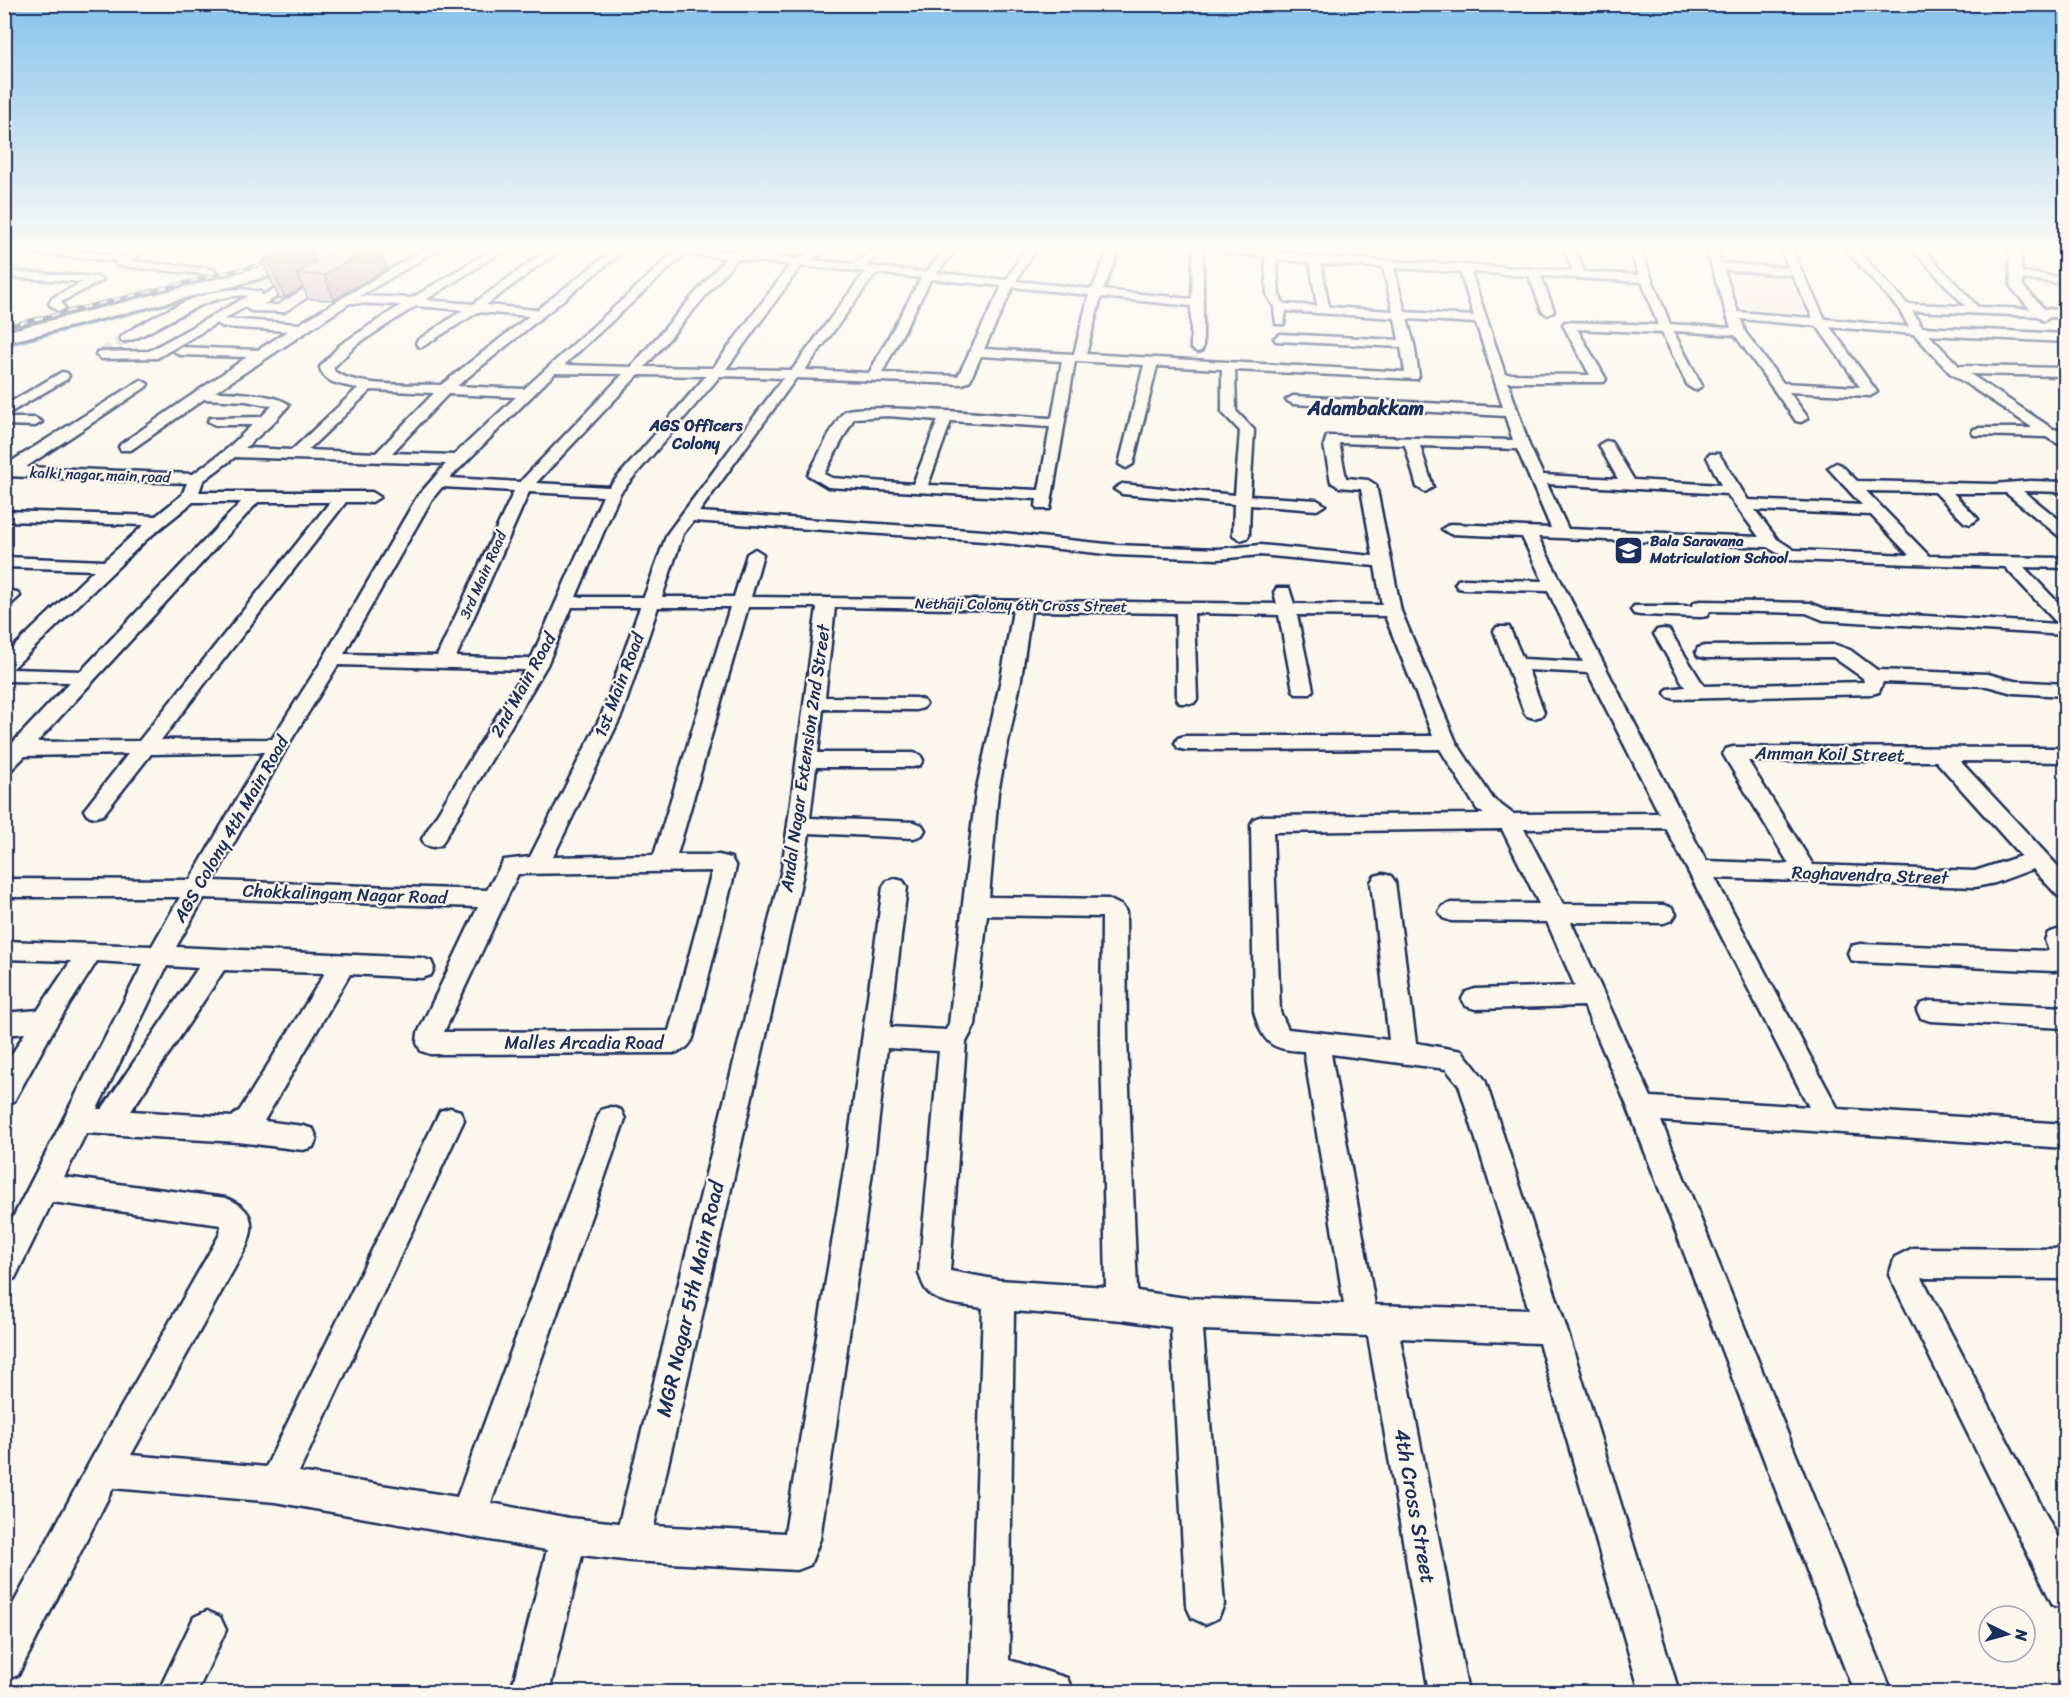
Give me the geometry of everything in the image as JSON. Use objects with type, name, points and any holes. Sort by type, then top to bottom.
[{"type":"main road","points":[[4,338],[46,328]]},
{"type":"street","points":[[126,338],[145,328]]},
{"type":"street","points":[[102,355],[142,356],[157,353],[202,328]]},
{"type":"street","points":[[126,447],[259,354],[301,328]]},
{"type":"street","points":[[373,328],[346,346],[333,358],[327,367],[328,373],[336,379],[368,386],[528,393]]},
{"type":"street","points":[[422,343],[444,328]]},
{"type":"street","points":[[381,456],[445,389],[523,328]]},
{"type":"street","name":"AGS Colony 4th Main Road","points":[[46,1188],[160,954],[278,745],[332,659],[425,497],[458,460],[552,369],[598,328]]},
{"type":"street","name":"3rd Main Road","points":[[444,662],[523,488],[635,370],[671,328]]},
{"type":"street","name":"2nd Main Road","points":[[433,839],[538,665],[613,492],[716,373],[749,328]]},
{"type":"street","name":"1st Main Road","points":[[538,864],[612,714],[675,534],[829,328]]},
{"type":"street","points":[[873,377],[899,328]]},
{"type":"street","points":[[552,369],[963,380],[987,328]]},
{"type":"street","points":[[1059,423],[857,411],[848,416],[816,475],[820,480],[828,482],[1045,500],[1059,423],[1074,358],[1084,328]]},
{"type":"street","points":[[1197,328],[1197,348]]},
{"type":"street","points":[[1277,352],[1279,328]]},
{"type":"street","points":[[1277,352],[1412,376],[1408,344],[1403,328]]},
{"type":"street","points":[[1483,328],[1513,412],[1522,445],[1562,534]]},
{"type":"street","points":[[1500,378],[1599,380],[1571,328]]},
{"type":"street","points":[[1665,328],[1695,386]]},
{"type":"street","points":[[1669,328],[1739,332]]},
{"type":"street","points":[[1737,328],[1776,387],[1801,418]]},
{"type":"street","points":[[1776,387],[1870,392],[1825,328]]},
{"type":"street","points":[[1877,328],[1918,332],[2066,337]]},
{"type":"street","points":[[1916,328],[1955,370],[2058,433],[2066,444]]},
{"type":"street","points":[[975,352],[1228,367],[1277,352],[1408,344]]},
{"type":"street","points":[[180,351],[259,354]]},
{"type":"street","points":[[1126,464],[1152,361]]},
{"type":"street","points":[[1228,367],[1229,412],[1247,430],[1241,535]]},
{"type":"street","points":[[1955,370],[2066,372]]},
{"type":"street","points":[[2036,372],[2056,384]]},
{"type":"street","points":[[6,420],[62,376]]},
{"type":"street","points":[[888,412],[902,378]]},
{"type":"street","points":[[8,471],[141,384]]},
{"type":"street","points":[[296,454],[368,386]]},
{"type":"street","points":[[4,667],[109,566],[189,497],[196,478],[232,452],[282,405],[253,400],[250,397],[200,395]]},
{"type":"street","points":[[1293,400],[1513,412]]},
{"type":"street","points":[[919,489],[946,417]]},
{"type":"street","points":[[6,420],[35,422]]},
{"type":"street","points":[[215,421],[267,421]]},
{"type":"street","points":[[1979,432],[2058,433]]},
{"type":"street","points":[[1522,445],[1332,440],[1338,482],[1368,485],[1392,611],[1446,742],[1485,804],[1510,823],[1555,912],[1642,1108],[1873,1692]]},
{"type":"street","points":[[1411,442],[1425,488]]},
{"type":"street","points":[[1606,445],[1629,484]]},
{"type":"street","points":[[232,452],[458,460]]},
{"type":"street","points":[[1714,457],[1732,490],[1771,542],[1790,555],[1924,561],[2066,563]]},
{"type":"street","points":[[1836,468],[1924,561]]},
{"type":"street","name":"kalki nagar main road","points":[[8,471],[196,478]]},
{"type":"street","points":[[1537,479],[1732,490]]},
{"type":"street","points":[[439,482],[613,492]]},
{"type":"street","points":[[1853,486],[2066,487]]},
{"type":"street","points":[[1939,488],[1970,519]]},
{"type":"street","points":[[2010,488],[2066,534]]},
{"type":"street","points":[[1122,489],[1317,505]]},
{"type":"street","points":[[189,497],[372,497]]},
{"type":"street","points":[[4,765],[254,497]]},
{"type":"street","points":[[95,810],[342,497]]},
{"type":"street","points":[[1744,506],[1876,510]]},
{"type":"street","points":[[4,516],[159,521]]},
{"type":"street","points":[[689,516],[984,536],[1116,550],[1218,554],[1260,550],[1382,562]]},
{"type":"street","points":[[1450,529],[1771,542]]},
{"type":"street","points":[[1528,533],[1594,668],[1701,869],[1829,1119]]},
{"type":"street","points":[[665,857],[755,554]]},
{"type":"street","points":[[2008,561],[2066,622]]},
{"type":"street","points":[[4,562],[109,566]]},
{"type":"street","points":[[1464,584],[1554,586]]},
{"type":"street","points":[[1285,600],[1303,690]]},
{"type":"street","name":"Nethaji Colony 6th Cross Street","points":[[566,602],[741,601],[1185,608],[1285,600],[1392,611]]},
{"type":"street","name":"Andal Nagar Extension 2nd Street","points":[[748,1054],[793,868],[827,602]]},
{"type":"street","points":[[1023,604],[987,792],[962,1024],[953,1041],[934,1273],[937,1280],[949,1288],[999,1295],[1122,1304],[1186,1314],[1550,1327]]},
{"type":"street","points":[[1640,610],[1701,612],[1701,606],[1810,608],[1823,615],[2066,630]]},
{"type":"street","points":[[1185,608],[1187,699]]},
{"type":"street","points":[[1503,631],[1534,712]]},
{"type":"street","points":[[1663,634],[1698,692]]},
{"type":"street","points":[[1706,652],[1836,651],[1872,676],[1988,680],[2013,687],[2066,690]]},
{"type":"street","points":[[332,659],[538,665]]},
{"type":"street","points":[[1516,663],[1594,668]]},
{"type":"street","points":[[4,675],[85,677]]},
{"type":"street","points":[[1675,693],[1872,688],[1874,685],[1872,676]]},
{"type":"street","points":[[814,703],[916,704]]},
{"type":"street","points":[[1185,743],[1446,742]]},
{"type":"street","points":[[20,748],[278,745]]},
{"type":"street","points":[[1940,753],[2066,890]]},
{"type":"street","name":"Amman Koil Street","points":[[1806,873],[1734,754],[2066,755]]},
{"type":"street","points":[[806,760],[913,760]]},
{"type":"street","points":[[1660,1692],[1550,1327],[1470,1080],[1453,1059],[1316,1041],[1281,1039],[1272,1028],[1268,1012],[1262,824],[1675,820]]},
{"type":"street","points":[[798,825],[914,831]]},
{"type":"street","name":"Malles Arcadia Road","points":[[665,857],[723,864],[725,871],[680,1038],[674,1042],[430,1043],[431,1033],[512,866],[538,864],[665,857]]},
{"type":"street","name":"Raghavendra Street","points":[[1701,869],[1975,879],[1987,877],[2036,859]]},
{"type":"street","points":[[1383,882],[1404,1053]]},
{"type":"street","points":[[104,1470],[275,1485],[568,1536],[632,1544],[796,1552],[800,1546],[861,1151],[895,887]]},
{"type":"street","name":"Chokkalingam Nagar Road","points":[[4,888],[197,889],[494,899]]},
{"type":"street","points":[[976,906],[1108,908],[1113,912],[1114,1039],[1122,1304]]},
{"type":"street","points":[[1451,912],[1664,914]]},
{"type":"street","points":[[1860,953],[2054,961],[2061,960],[2062,954],[2056,940],[2066,936]]},
{"type":"street","points":[[4,1093],[46,1020],[90,952]]},
{"type":"street","points":[[7,954],[90,952],[160,954],[217,960],[422,968]]},
{"type":"street","points":[[110,1120],[217,960]]},
{"type":"street","points":[[238,1130],[249,1119],[343,964]]},
{"type":"street","points":[[1474,999],[1592,996]]},
{"type":"street","points":[[1930,1011],[2066,1018]]},
{"type":"street","points":[[4,1024],[46,1020]]},
{"type":"street","points":[[876,1037],[953,1041]]},
{"type":"street","name":"4th Cross Street","points":[[1316,1041],[1449,1692]]},
{"type":"street","name":"MGR Nagar 5th Main Road","points":[[632,1544],[748,1054]]},
{"type":"street","points":[[1642,1108],[2066,1136]]},
{"type":"street","points":[[468,1517],[611,1119]]},
{"type":"street","points":[[78,1120],[110,1120],[238,1130],[303,1138]]},
{"type":"street","points":[[275,1485],[450,1120]]},
{"type":"street","points":[[4,1661],[104,1470],[235,1237],[236,1219],[226,1212],[46,1188],[6,1263]]},
{"type":"street","points":[[2063,1267],[1913,1263],[1905,1267],[1904,1275],[2066,1592]]},
{"type":"street","points":[[999,1295],[990,1683],[1053,1692]]},
{"type":"street","points":[[1186,1314],[1205,1605]]},
{"type":"street","points":[[530,1692],[568,1536]]},
{"type":"street","points":[[177,1692],[207,1630]]},
{"type":"waterway","points":[[4,346],[73,328]]},
{"type":"tunnel","points":[[102,355],[126,338]]},
{"type":"place","name":"Bala Saravana Matriculation School","points":[[1629,550]]},
{"type":"district","name":"Adambakkam","points":[[1366,408]]},
{"type":"district","name":"AGS Officers Colony","points":[[696,434]]}]
